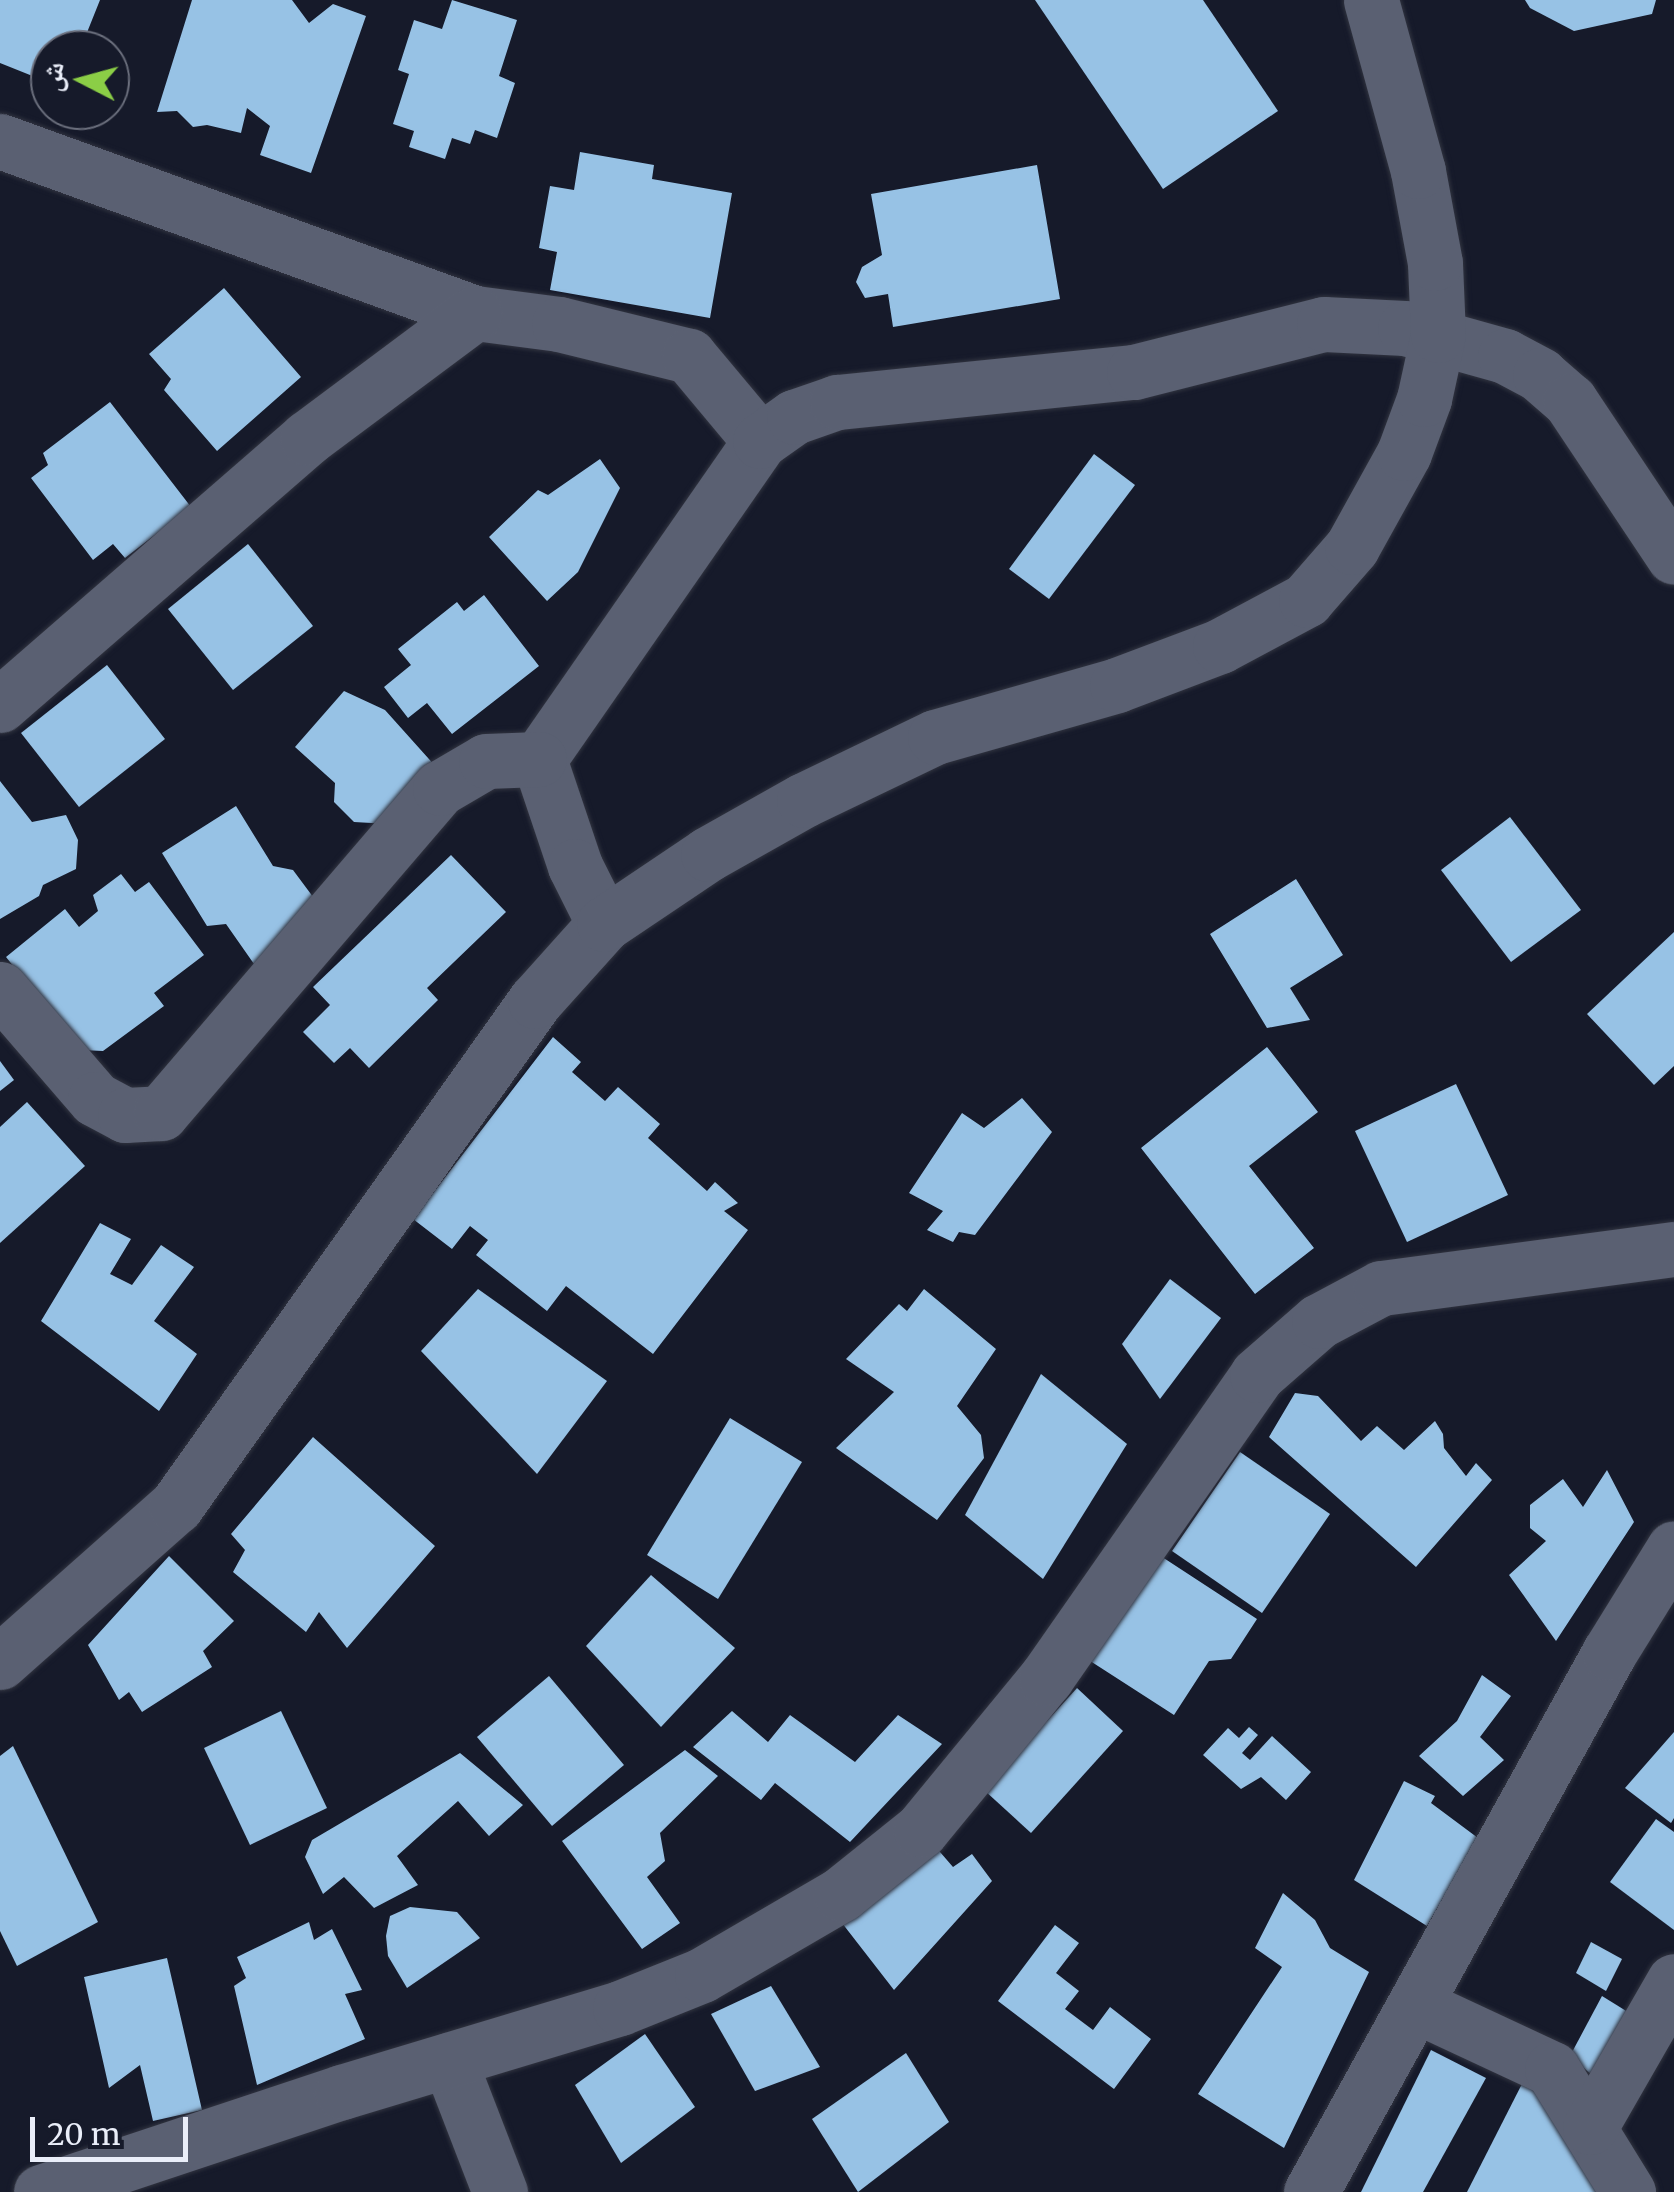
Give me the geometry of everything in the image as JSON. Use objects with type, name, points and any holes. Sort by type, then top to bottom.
[{"type":"street","points":[[0,1662],[176,1506],[535,1001],[604,924],[708,854],[804,800],[934,737],[1117,684],[1220,646],[1306,600],[1352,548],[1404,454],[1424,399],[1438,335],[1435,263],[1418,171],[1371,0]]},
{"type":"street","points":[[0,141],[475,312],[560,324],[690,356],[760,441]]},
{"type":"street","points":[[0,704],[307,438],[475,312]]},
{"type":"street","points":[[539,758],[760,441],[794,417],[837,402],[1134,372],[1290,329],[1366,324],[1438,335],[1505,356],[1540,376],[1570,400],[1674,558]]},
{"type":"street","points":[[539,758],[575,866],[604,924]]},
{"type":"street","points":[[0,989],[96,1099],[125,1115],[161,1112],[440,788],[486,761],[539,758]]},
{"type":"street","points":[[42,2192],[620,2008],[702,1976],[841,1894],[920,1830],[1046,1678],[1257,1375],[1319,1321],[1381,1288],[1674,1249]]},
{"type":"street","points":[[1311,2192],[1608,1653],[1674,1548]]},
{"type":"street","points":[[1590,2127],[1674,1981]]},
{"type":"street","points":[[1416,2005],[1552,2069],[1628,2192]]},
{"type":"street","points":[[449,2060],[500,2192]]},
{"type":"building","points":[[0,0],[100,0],[88,30],[30,30],[30,75],[0,63]]},
{"type":"building","points":[[192,0],[292,0],[309,23],[333,4],[366,16],[311,173],[260,155],[270,126],[247,108],[241,133],[207,125],[193,127],[177,111],[157,112]]},
{"type":"building","points":[[452,0],[517,20],[499,76],[515,83],[497,138],[475,130],[470,144],[452,138],[445,159],[409,147],[414,131],[393,124],[409,74],[398,70],[414,20],[442,29]]},
{"type":"building","points":[[1035,0],[1203,0],[1278,111],[1163,189]]},
{"type":"building","points":[[1525,0],[1656,0],[1652,14],[1574,31],[1530,8]]},
{"type":"building","points":[[580,152],[654,165],[652,179],[732,193],[710,318],[550,290],[557,252],[539,248],[550,186],[574,190]]},
{"type":"building","points":[[1037,165],[1060,299],[893,327],[888,294],[865,298],[856,282],[862,267],[882,255],[871,194]]},
{"type":"building","points":[[224,288],[301,377],[217,451],[164,390],[171,379],[149,354]]},
{"type":"building","points":[[110,402],[191,507],[125,558],[113,544],[93,560],[31,478],[48,465],[43,453]]},
{"type":"building","points":[[1094,454],[1135,485],[1049,599],[1009,569]]},
{"type":"building","points":[[600,459],[620,488],[578,572],[547,601],[489,537],[538,490],[548,495]]},
{"type":"building","points":[[248,544],[313,626],[233,690],[168,609]]},
{"type":"building","points":[[484,595],[539,666],[452,734],[427,703],[408,718],[384,687],[411,665],[398,649],[457,602],[464,611]]},
{"type":"building","points":[[107,665],[165,739],[79,807],[21,733]]},
{"type":"building","points":[[344,691],[385,710],[437,768],[389,824],[354,822],[334,802],[335,783],[295,747]]},
{"type":"building","points":[[0,781],[32,822],[66,815],[78,840],[76,869],[43,885],[39,896],[0,919]]},
{"type":"building","points":[[236,806],[273,866],[293,870],[325,913],[254,964],[226,924],[207,926],[162,853]]},
{"type":"building","points":[[1510,817],[1581,910],[1511,962],[1441,870]]},
{"type":"building","points":[[451,855],[506,912],[427,988],[438,1000],[369,1068],[350,1048],[334,1063],[303,1032],[330,1005],[313,987]]},
{"type":"building","points":[[121,874],[135,892],[149,882],[204,955],[154,993],[164,1006],[103,1051],[80,1050],[6,957],[65,909],[79,927],[98,911],[93,895]]},
{"type":"building","points":[[1296,879],[1343,955],[1290,988],[1310,1020],[1267,1028],[1210,934]]},
{"type":"building","points":[[1674,932],[1674,1066],[1654,1085],[1587,1014]]},
{"type":"building","points":[[553,1037],[581,1062],[572,1072],[605,1101],[618,1087],[660,1124],[648,1138],[707,1191],[715,1182],[738,1203],[724,1211],[748,1230],[653,1354],[566,1286],[547,1311],[476,1255],[488,1240],[470,1226],[452,1249],[413,1219]]},
{"type":"building","points":[[1267,1047],[1318,1112],[1249,1166],[1314,1248],[1255,1294],[1141,1148]]},
{"type":"building","points":[[0,1061],[14,1080],[0,1091]]},
{"type":"building","points":[[1456,1084],[1508,1195],[1407,1242],[1355,1131]]},
{"type":"building","points":[[1022,1098],[1052,1132],[975,1235],[959,1232],[953,1242],[927,1230],[943,1211],[909,1193],[962,1113],[984,1128]]},
{"type":"building","points":[[27,1102],[85,1166],[0,1243],[0,1127]]},
{"type":"building","points":[[100,1223],[131,1239],[110,1274],[132,1285],[161,1245],[194,1267],[154,1321],[197,1354],[159,1411],[41,1321]]},
{"type":"building","points":[[1170,1279],[1221,1318],[1160,1399],[1122,1344]]},
{"type":"building","points":[[478,1289],[607,1381],[537,1474],[421,1351]]},
{"type":"building","points":[[924,1289],[996,1349],[957,1406],[981,1435],[984,1458],[937,1520],[836,1448],[894,1392],[846,1359],[899,1304],[907,1311]]},
{"type":"building","points":[[1041,1374],[1127,1444],[1043,1579],[965,1515]]},
{"type":"building","points":[[1295,1393],[1318,1396],[1361,1441],[1377,1426],[1404,1450],[1435,1421],[1443,1434],[1444,1448],[1466,1476],[1476,1463],[1492,1480],[1416,1567],[1269,1437]]},
{"type":"building","points":[[730,1418],[802,1462],[718,1599],[647,1555]]},
{"type":"building","points":[[313,1437],[435,1546],[347,1648],[319,1612],[306,1632],[233,1572],[245,1550],[231,1534]]},
{"type":"building","points":[[1240,1452],[1330,1514],[1262,1613],[1172,1551]]},
{"type":"building","points":[[1607,1470],[1634,1522],[1556,1641],[1509,1575],[1546,1541],[1530,1528],[1530,1505],[1563,1479],[1583,1507]]},
{"type":"building","points":[[1153,1551],[1257,1619],[1231,1659],[1209,1661],[1174,1715],[1084,1657]]},
{"type":"building","points":[[169,1556],[234,1621],[203,1651],[212,1667],[142,1712],[129,1692],[119,1700],[88,1645]]},
{"type":"building","points":[[651,1575],[735,1648],[661,1727],[586,1646]]},
{"type":"building","points":[[1482,1675],[1511,1696],[1480,1737],[1504,1760],[1463,1796],[1419,1756],[1457,1721]]},
{"type":"building","points":[[549,1676],[624,1765],[552,1826],[477,1737]]},
{"type":"building","points":[[1077,1688],[1123,1731],[1031,1833],[984,1790]]},
{"type":"building","points":[[281,1711],[327,1808],[250,1845],[204,1748]]},
{"type":"building","points":[[732,1711],[768,1742],[790,1715],[855,1762],[898,1715],[942,1744],[850,1842],[775,1783],[761,1800],[693,1747]]},
{"type":"building","points":[[1249,1727],[1258,1735],[1242,1753],[1250,1760],[1272,1736],[1311,1772],[1286,1800],[1261,1777],[1241,1789],[1203,1755],[1228,1728],[1239,1738]]},
{"type":"building","points":[[1674,1732],[1674,1818],[1671,1823],[1625,1788]]},
{"type":"building","points":[[13,1746],[98,1922],[17,1966],[0,1931],[0,1756]]},
{"type":"building","points":[[685,1750],[718,1776],[660,1833],[665,1861],[647,1877],[680,1923],[642,1949],[562,1841]]},
{"type":"building","points":[[460,1753],[523,1805],[489,1836],[458,1801],[397,1856],[418,1885],[374,1908],[344,1877],[323,1894],[305,1857],[312,1840]]},
{"type":"building","points":[[1404,1781],[1435,1796],[1431,1803],[1478,1838],[1427,1926],[1354,1880]]},
{"type":"building","points":[[1656,1819],[1674,1832],[1674,1930],[1610,1882]]},
{"type":"building","points":[[921,1830],[953,1867],[972,1854],[992,1881],[894,1990],[842,1923]]},
{"type":"building","points":[[1283,1893],[1315,1920],[1330,1948],[1369,1972],[1284,2148],[1198,2094],[1282,1967],[1255,1948]]},
{"type":"building","points":[[410,1907],[457,1912],[480,1938],[407,1988],[388,1956],[386,1936],[390,1916]]},
{"type":"building","points":[[309,1922],[314,1940],[332,1929],[362,1990],[345,1994],[365,2039],[257,2085],[234,1986],[246,1978],[237,1957]]},
{"type":"building","points":[[1055,1925],[1079,1943],[1056,1973],[1079,1991],[1065,2009],[1093,2030],[1110,2007],[1151,2039],[1114,2089],[998,2001]]},
{"type":"building","points":[[1591,1942],[1622,1959],[1606,1991],[1576,1973]]},
{"type":"building","points":[[167,1958],[202,2110],[153,2121],[140,2065],[109,2088],[84,1977]]},
{"type":"building","points":[[771,1986],[820,2067],[755,2091],[711,2014]]},
{"type":"building","points":[[1602,1996],[1644,2022],[1609,2090],[1570,2056]]},
{"type":"building","points":[[645,2034],[695,2107],[621,2163],[575,2085]]},
{"type":"building","points":[[1431,2050],[1486,2078],[1423,2192],[1361,2192]]},
{"type":"building","points":[[906,2053],[949,2122],[858,2192],[812,2119]]},
{"type":"building","points":[[1527,2074],[1603,2192],[1467,2192]]}]
